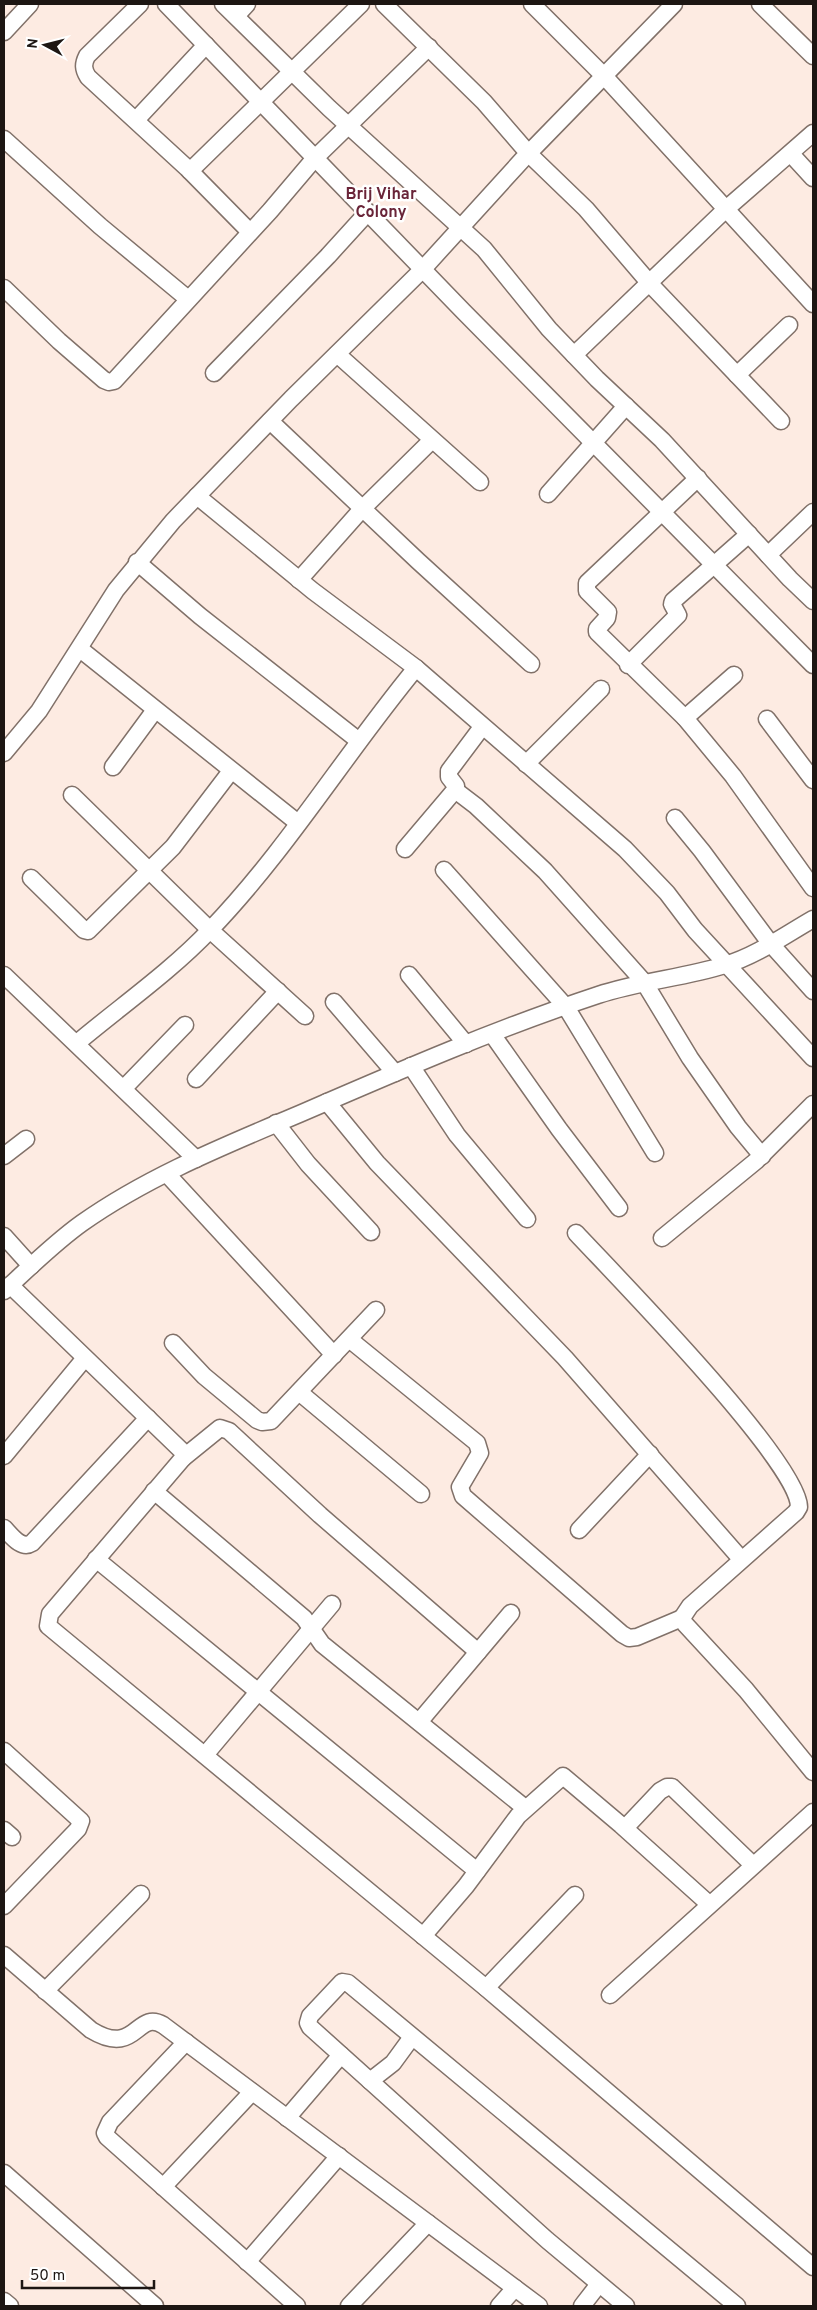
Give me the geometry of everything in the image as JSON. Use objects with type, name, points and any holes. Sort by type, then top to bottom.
[{"type":"street","points":[[4,32],[30,4]]},
{"type":"street","points":[[140,4],[87,56],[84,62],[84,70],[88,77],[190,171],[250,232]]},
{"type":"street","points":[[166,4],[422,270],[813,665]]},
{"type":"street","points":[[223,4],[349,126],[484,250],[536,316],[574,356],[662,440],[813,602]]},
{"type":"street","points":[[236,16],[247,4]]},
{"type":"street","points":[[190,171],[361,4]]},
{"type":"street","points":[[384,4],[484,102],[529,154],[586,209],[650,283],[781,421]]},
{"type":"street","points":[[532,4],[605,77],[813,304]]},
{"type":"street","points":[[4,753],[38,711],[80,649],[96,620],[137,562],[196,496],[422,270],[529,154],[674,4]]},
{"type":"street","points":[[760,4],[813,56]]},
{"type":"street","points":[[136,120],[206,45]]},
{"type":"street","points":[[4,288],[59,341],[104,380],[109,382],[119,378],[315,158],[429,47]]},
{"type":"street","points":[[574,356],[726,209],[813,133]]},
{"type":"street","points":[[4,139],[100,226],[188,299]]},
{"type":"street","points":[[791,154],[813,178]]},
{"type":"street","points":[[214,373],[328,256],[368,212]]},
{"type":"street","points":[[737,375],[789,325]]},
{"type":"street","points":[[337,354],[480,482]]},
{"type":"street","points":[[548,494],[592,442],[626,406]]},
{"type":"street","points":[[270,421],[362,509],[532,664]]},
{"type":"street","points":[[299,580],[362,509],[432,440]]},
{"type":"street","points":[[698,478],[589,580],[586,586],[587,591],[608,612],[606,618],[597,629],[598,635],[685,718],[738,782],[813,888]]},
{"type":"street","points":[[196,496],[299,580],[416,668],[625,849],[667,893],[695,930],[813,1058]]},
{"type":"street","points":[[768,555],[813,512]]},
{"type":"street","points":[[628,665],[676,617],[678,613],[672,605],[673,601],[749,534]]},
{"type":"street","points":[[137,562],[200,616],[359,741]]},
{"type":"street","points":[[80,649],[298,823]]},
{"type":"street","points":[[77,1043],[182,956],[210,930],[264,867],[416,668]]},
{"type":"street","points":[[685,718],[734,675]]},
{"type":"street","points":[[526,764],[601,689]]},
{"type":"street","points":[[113,767],[155,710]]},
{"type":"street","points":[[768,719],[813,780]]},
{"type":"street","points":[[405,849],[455,790],[456,786],[449,777],[449,770],[482,727]]},
{"type":"street","points":[[31,878],[84,930],[88,931],[173,847],[231,771]]},
{"type":"street","points":[[455,790],[476,806],[545,871],[644,982],[690,1058],[738,1127],[762,1156]]},
{"type":"street","points":[[72,794],[210,930],[305,1016]]},
{"type":"street","points":[[675,818],[702,851],[770,943],[813,991]]},
{"type":"street","points":[[444,870],[566,1006],[655,1153]]},
{"type":"street","points":[[183,1458],[182,1450],[85,1358],[7,1288],[82,1223],[196,1159],[411,1066],[566,1006],[599,994],[644,982],[727,965],[813,919]]},
{"type":"street","points":[[4,975],[196,1159]]},
{"type":"street","points":[[409,975],[466,1044]]},
{"type":"street","points":[[196,1079],[278,991]]},
{"type":"street","points":[[334,1002],[395,1073]]},
{"type":"street","points":[[124,1088],[184,1025]]},
{"type":"street","points":[[492,1034],[558,1130],[618,1208]]},
{"type":"street","points":[[411,1066],[457,1135],[527,1219]]},
{"type":"street","points":[[327,1102],[377,1163],[565,1358],[741,1560]]},
{"type":"street","points":[[662,1238],[762,1156],[813,1104]]},
{"type":"street","points":[[276,1123],[308,1164],[371,1232]]},
{"type":"street","points":[[4,1156],[26,1139]]},
{"type":"street","points":[[167,1174],[334,1355]]},
{"type":"street","points":[[349,1339],[477,1443],[480,1453],[460,1487],[463,1496],[622,1634],[630,1638],[637,1637],[682,1618],[690,1606],[796,1512],[799,1507],[796,1492],[774,1455],[697,1364],[576,1233]]},
{"type":"street","points":[[4,1236],[32,1266]]},
{"type":"street","points":[[173,1343],[204,1376],[262,1422],[271,1421],[376,1310]]},
{"type":"street","points":[[4,1456],[85,1358]]},
{"type":"street","points":[[299,1392],[421,1494]]},
{"type":"street","points":[[4,1528],[23,1546],[32,1544],[148,1418]]},
{"type":"street","points":[[478,1652],[320,1515],[229,1431],[220,1428],[183,1458],[154,1491],[50,1614],[48,1626],[486,1988],[813,2267]]},
{"type":"street","points":[[579,1530],[650,1454]]},
{"type":"street","points":[[154,1491],[304,1618],[322,1644],[525,1808]]},
{"type":"street","points":[[96,1560],[477,1871]]},
{"type":"street","points":[[206,1755],[332,1604]]},
{"type":"street","points":[[418,1722],[511,1613]]},
{"type":"street","points":[[682,1618],[684,1624],[746,1690],[813,1772]]},
{"type":"street","points":[[4,1750],[81,1821],[78,1829],[4,1906]]},
{"type":"street","points":[[423,1936],[477,1871],[525,1808],[563,1776],[625,1828],[709,1904]]},
{"type":"street","points":[[625,1828],[660,1791],[672,1787],[753,1865]]},
{"type":"street","points":[[610,1995],[813,1812]]},
{"type":"street","points":[[45,1991],[141,1894]]},
{"type":"street","points":[[486,1988],[575,1895]]},
{"type":"street","points":[[4,1955],[91,2030],[102,2037],[121,2040],[149,2022],[158,2022],[539,2306]]},
{"type":"street","points":[[626,2306],[539,2234],[308,2023],[310,2016],[342,1982],[348,1983],[737,2306]]},
{"type":"street","points":[[370,2081],[398,2057],[412,2037]]},
{"type":"street","points":[[186,2042],[110,2122],[105,2133],[107,2137],[297,2306]]},
{"type":"street","points":[[287,2118],[341,2055]]},
{"type":"street","points":[[163,2187],[252,2092]]},
{"type":"street","points":[[247,2262],[339,2156]]},
{"type":"street","points":[[4,2173],[155,2306]]},
{"type":"street","points":[[349,2306],[428,2223]]},
{"type":"street","points":[[582,2306],[599,2284]]},
{"type":"street","points":[[499,2306],[515,2288]]},
{"type":"street","points":[[4,2301],[10,2306]]},
{"type":"district","name":"Brij Vihar Colony","points":[[381,204]]}]
